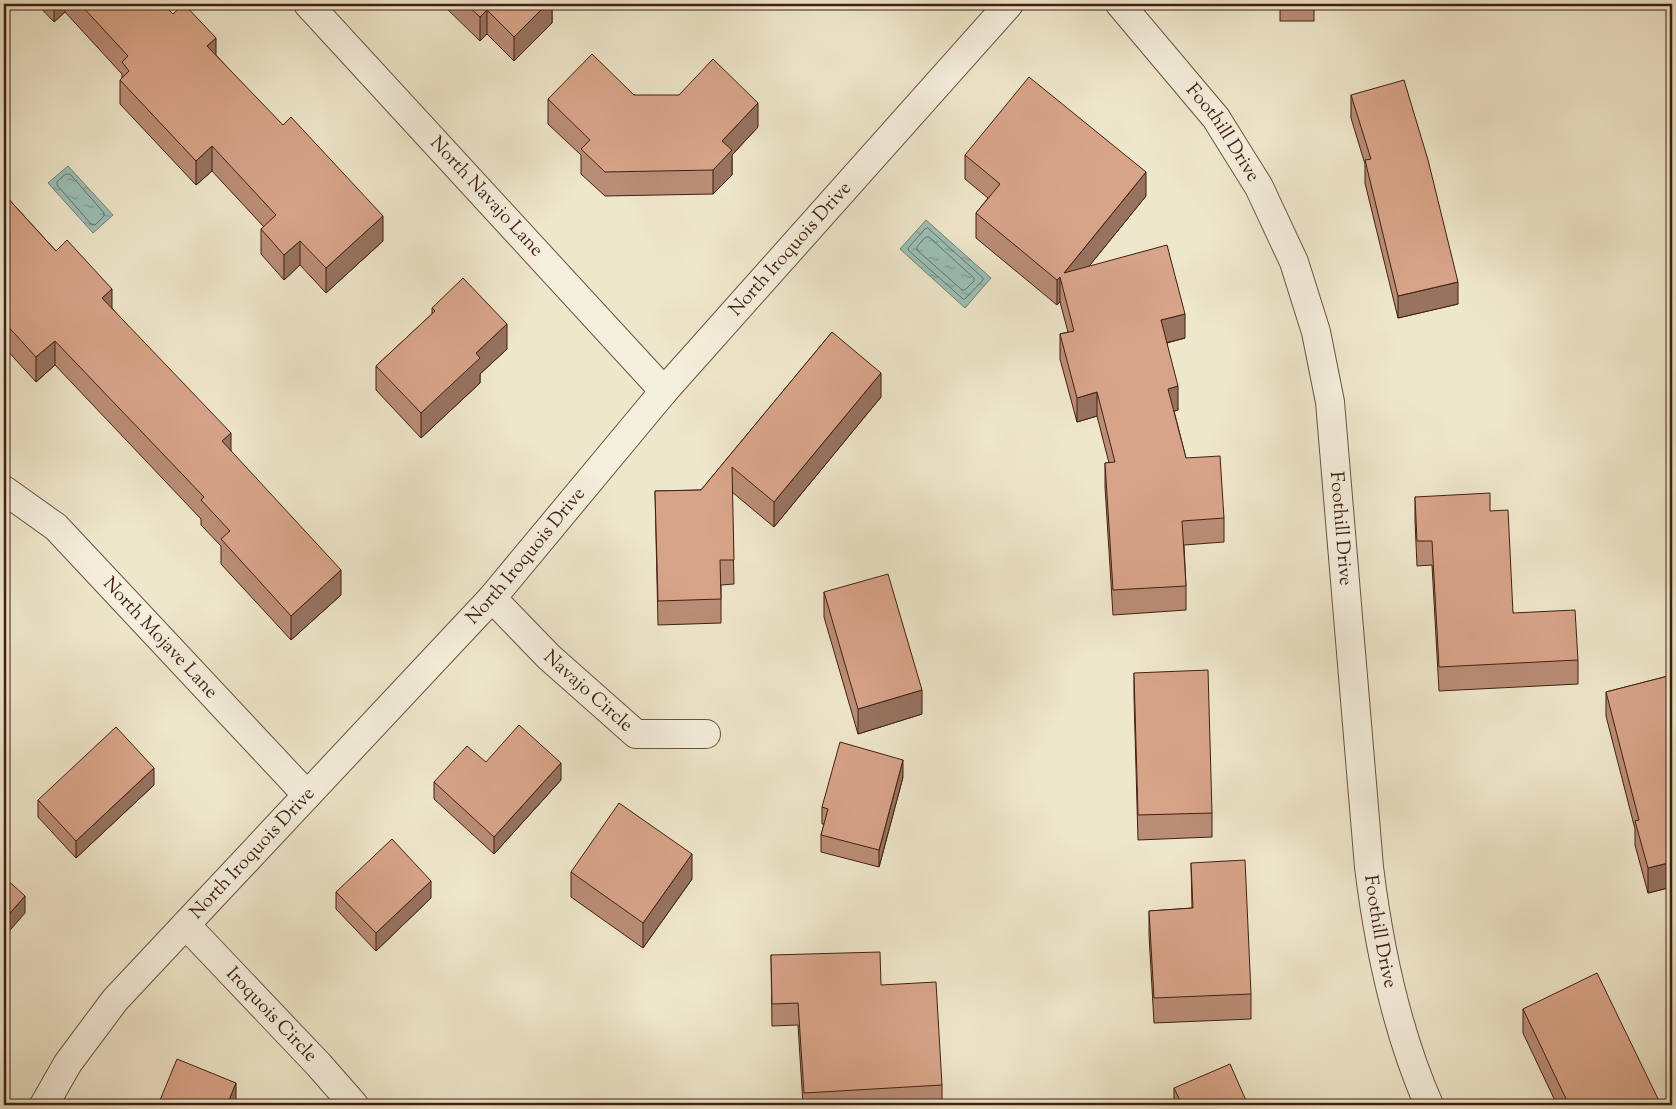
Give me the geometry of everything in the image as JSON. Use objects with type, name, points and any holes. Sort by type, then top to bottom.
[{"type":"street","name":"North Navajo Lane","points":[[308,4],[664,391]]},
{"type":"street","name":"North Iroquois Drive","points":[[44,1105],[68,1063],[115,1000],[492,598],[664,391],[1009,4]]},
{"type":"street","name":"Foothill Drive","points":[[1120,4],[1216,118],[1259,188],[1294,262],[1316,332],[1330,402],[1368,867],[1374,909],[1392,998],[1420,1085],[1429,1105]]},
{"type":"street","name":"North Mojave Lane","points":[[4,490],[56,526],[307,795]]},
{"type":"street","name":"Navajo Circle","points":[[492,598],[549,657],[636,734],[706,734]]},
{"type":"street","name":"Iroquois Circle","points":[[186,925],[320,1065],[354,1105]]},
{"type":"water","points":[[68,166],[113,215],[93,233],[48,183]]},
{"type":"water","points":[[926,220],[991,278],[965,308],[900,249]]},
{"type":"building","points":[[80,4],[163,4],[173,14],[184,4],[216,38],[207,46],[283,125],[291,117],[383,216],[326,268],[300,241],[284,255],[261,229],[276,215],[212,146],[196,161],[120,80],[129,71],[122,62],[128,56]]},
{"type":"building","points":[[466,4],[547,4],[514,37],[487,10],[480,17]]},
{"type":"building","points":[[592,54],[634,95],[679,95],[713,59],[758,103],[722,141],[732,150],[713,170],[605,172],[581,149],[590,140],[548,99]]},
{"type":"building","points":[[1029,77],[1146,172],[1064,273],[1167,245],[1185,314],[1161,320],[1178,386],[1168,389],[1186,458],[1220,456],[1224,518],[1182,521],[1186,586],[1113,590],[1105,463],[1115,462],[1097,392],[1077,398],[1060,334],[1074,331],[1060,277],[1057,280],[976,213],[1000,184],[965,155]]},
{"type":"building","points":[[1404,80],[1428,160],[1458,282],[1398,296],[1365,160],[1371,159],[1351,95]]},
{"type":"building","points":[[4,194],[56,251],[67,240],[112,289],[102,298],[231,433],[222,441],[341,570],[291,616],[221,539],[230,531],[201,500],[204,497],[55,341],[36,357],[4,322]]},
{"type":"building","points":[[463,278],[507,324],[476,353],[480,358],[421,413],[376,366],[435,311],[432,308]]},
{"type":"building","points":[[832,332],[881,373],[774,502],[732,467],[734,560],[720,560],[721,599],[658,601],[655,491],[701,490]]},
{"type":"building","points":[[1490,493],[1490,511],[1508,510],[1513,613],[1575,610],[1578,660],[1439,667],[1432,541],[1417,541],[1415,497]]},
{"type":"building","points":[[888,574],[922,690],[858,709],[824,592]]},
{"type":"building","points":[[1208,670],[1212,813],[1138,815],[1134,673]]},
{"type":"building","points":[[1672,675],[1672,862],[1648,868],[1635,821],[1639,820],[1606,692]]},
{"type":"building","points":[[519,725],[561,763],[494,837],[434,782],[467,746],[486,762]]},
{"type":"building","points":[[116,727],[154,768],[76,841],[38,800]]},
{"type":"building","points":[[840,742],[903,760],[879,850],[821,835],[828,809],[822,807]]},
{"type":"building","points":[[619,803],[692,854],[643,923],[571,872]]},
{"type":"building","points":[[392,839],[431,881],[376,933],[336,892]]},
{"type":"building","points":[[1245,860],[1251,994],[1154,998],[1149,911],[1193,908],[1191,863]]},
{"type":"building","points":[[4,877],[25,896],[4,920]]},
{"type":"building","points":[[880,952],[881,985],[936,982],[942,1085],[804,1093],[798,1003],[772,1004],[771,955]]},
{"type":"building","points":[[1597,973],[1661,1105],[1569,1105],[1523,1009]]},
{"type":"building","points":[[177,1059],[236,1083],[227,1105],[158,1105]]},
{"type":"building","points":[[1230,1064],[1248,1105],[1182,1105],[1174,1088]]}]
